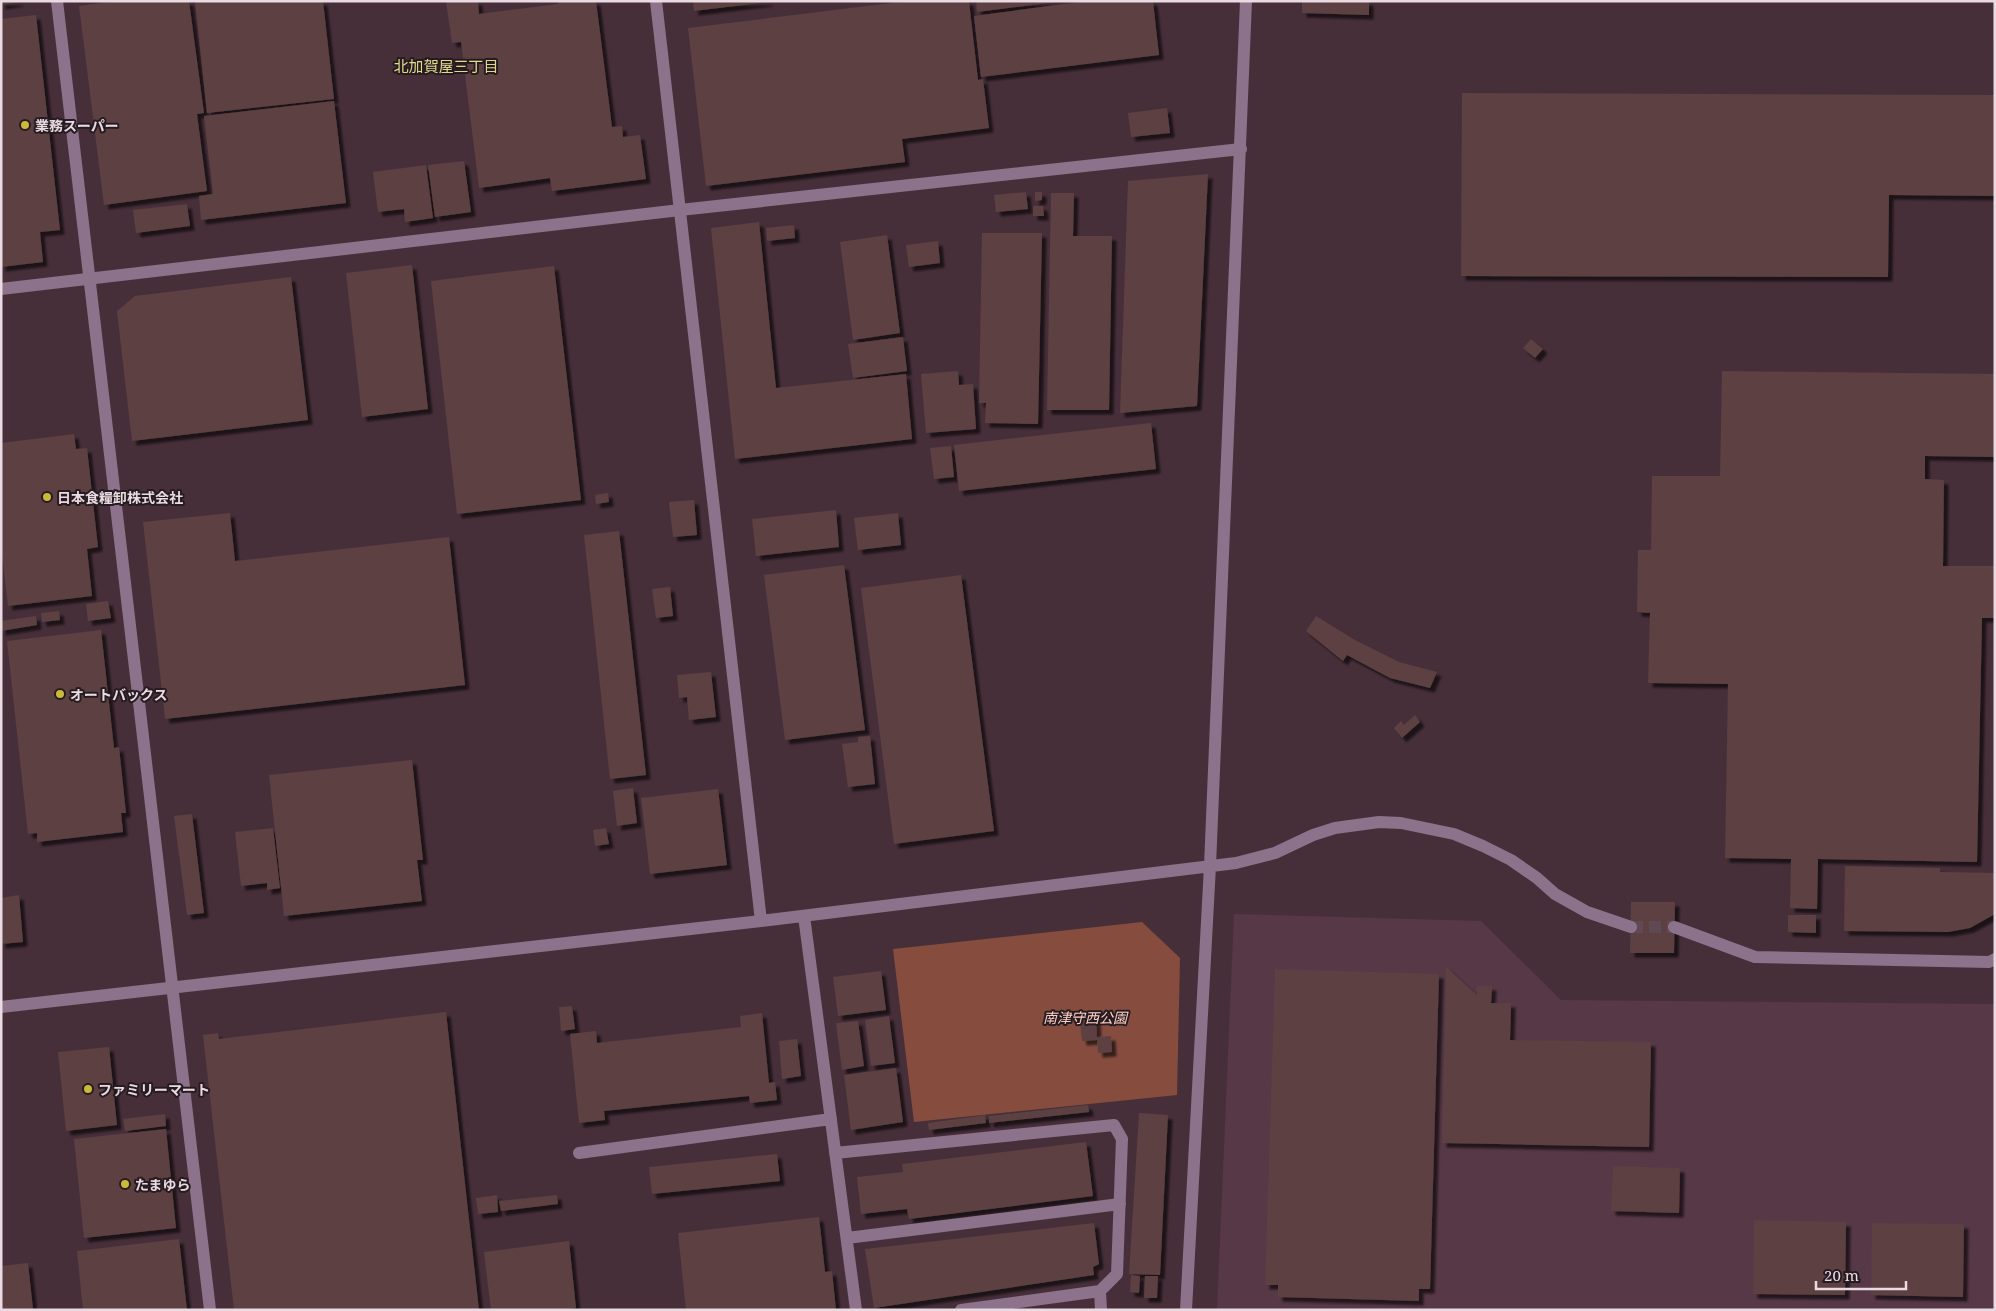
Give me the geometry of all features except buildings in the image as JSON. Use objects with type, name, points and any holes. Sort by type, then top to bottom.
[{"type":"street","points":[[57,1],[210,1310]]},
{"type":"street","points":[[656,1],[761,921]]},
{"type":"street","points":[[1186,1310],[1210,866],[1246,1]]},
{"type":"street","points":[[1,289],[680,210],[1241,149]]},
{"type":"street","points":[[1,1007],[804,916],[1210,866],[1256,859],[1334,828],[1371,822],[1401,823],[1454,834],[1511,860],[1537,878],[1555,894],[1587,912],[1631,927]]},
{"type":"street","points":[[804,916],[856,1310]]},
{"type":"street","points":[[1674,927],[1755,957],[1990,962],[1995,959]]},
{"type":"street","points":[[579,1153],[831,1118]]},
{"type":"street","points":[[835,1153],[1114,1125],[1122,1139],[1117,1274],[1100,1291],[961,1310]]},
{"type":"street","points":[[847,1238],[1120,1204]]},
{"type":"street","points":[[1100,1291],[1101,1310]]},
{"type":"shaded area","points":[[1234,914],[1481,921],[1561,1000],[1995,1004],[1995,1310],[1217,1310]]},
{"type":"green space","name":"南津守西公園","points":[[1142,922],[1180,958],[1177,1095],[914,1122],[893,949]]},
{"type":"tunnel","points":[[1631,927],[1674,927]]},
{"type":"place","name":"業務スーパー","points":[[25,125]]},
{"type":"place","name":"日本食糧卸株式会社","points":[[47,497]]},
{"type":"place","name":"オートバックス","points":[[60,694]]},
{"type":"place","name":"ファミリーマート","points":[[88,1089]]},
{"type":"place","name":"たまゆら","points":[[125,1184]]},
{"type":"district","name":"北加賀屋三丁目","points":[[446,66]]}]
